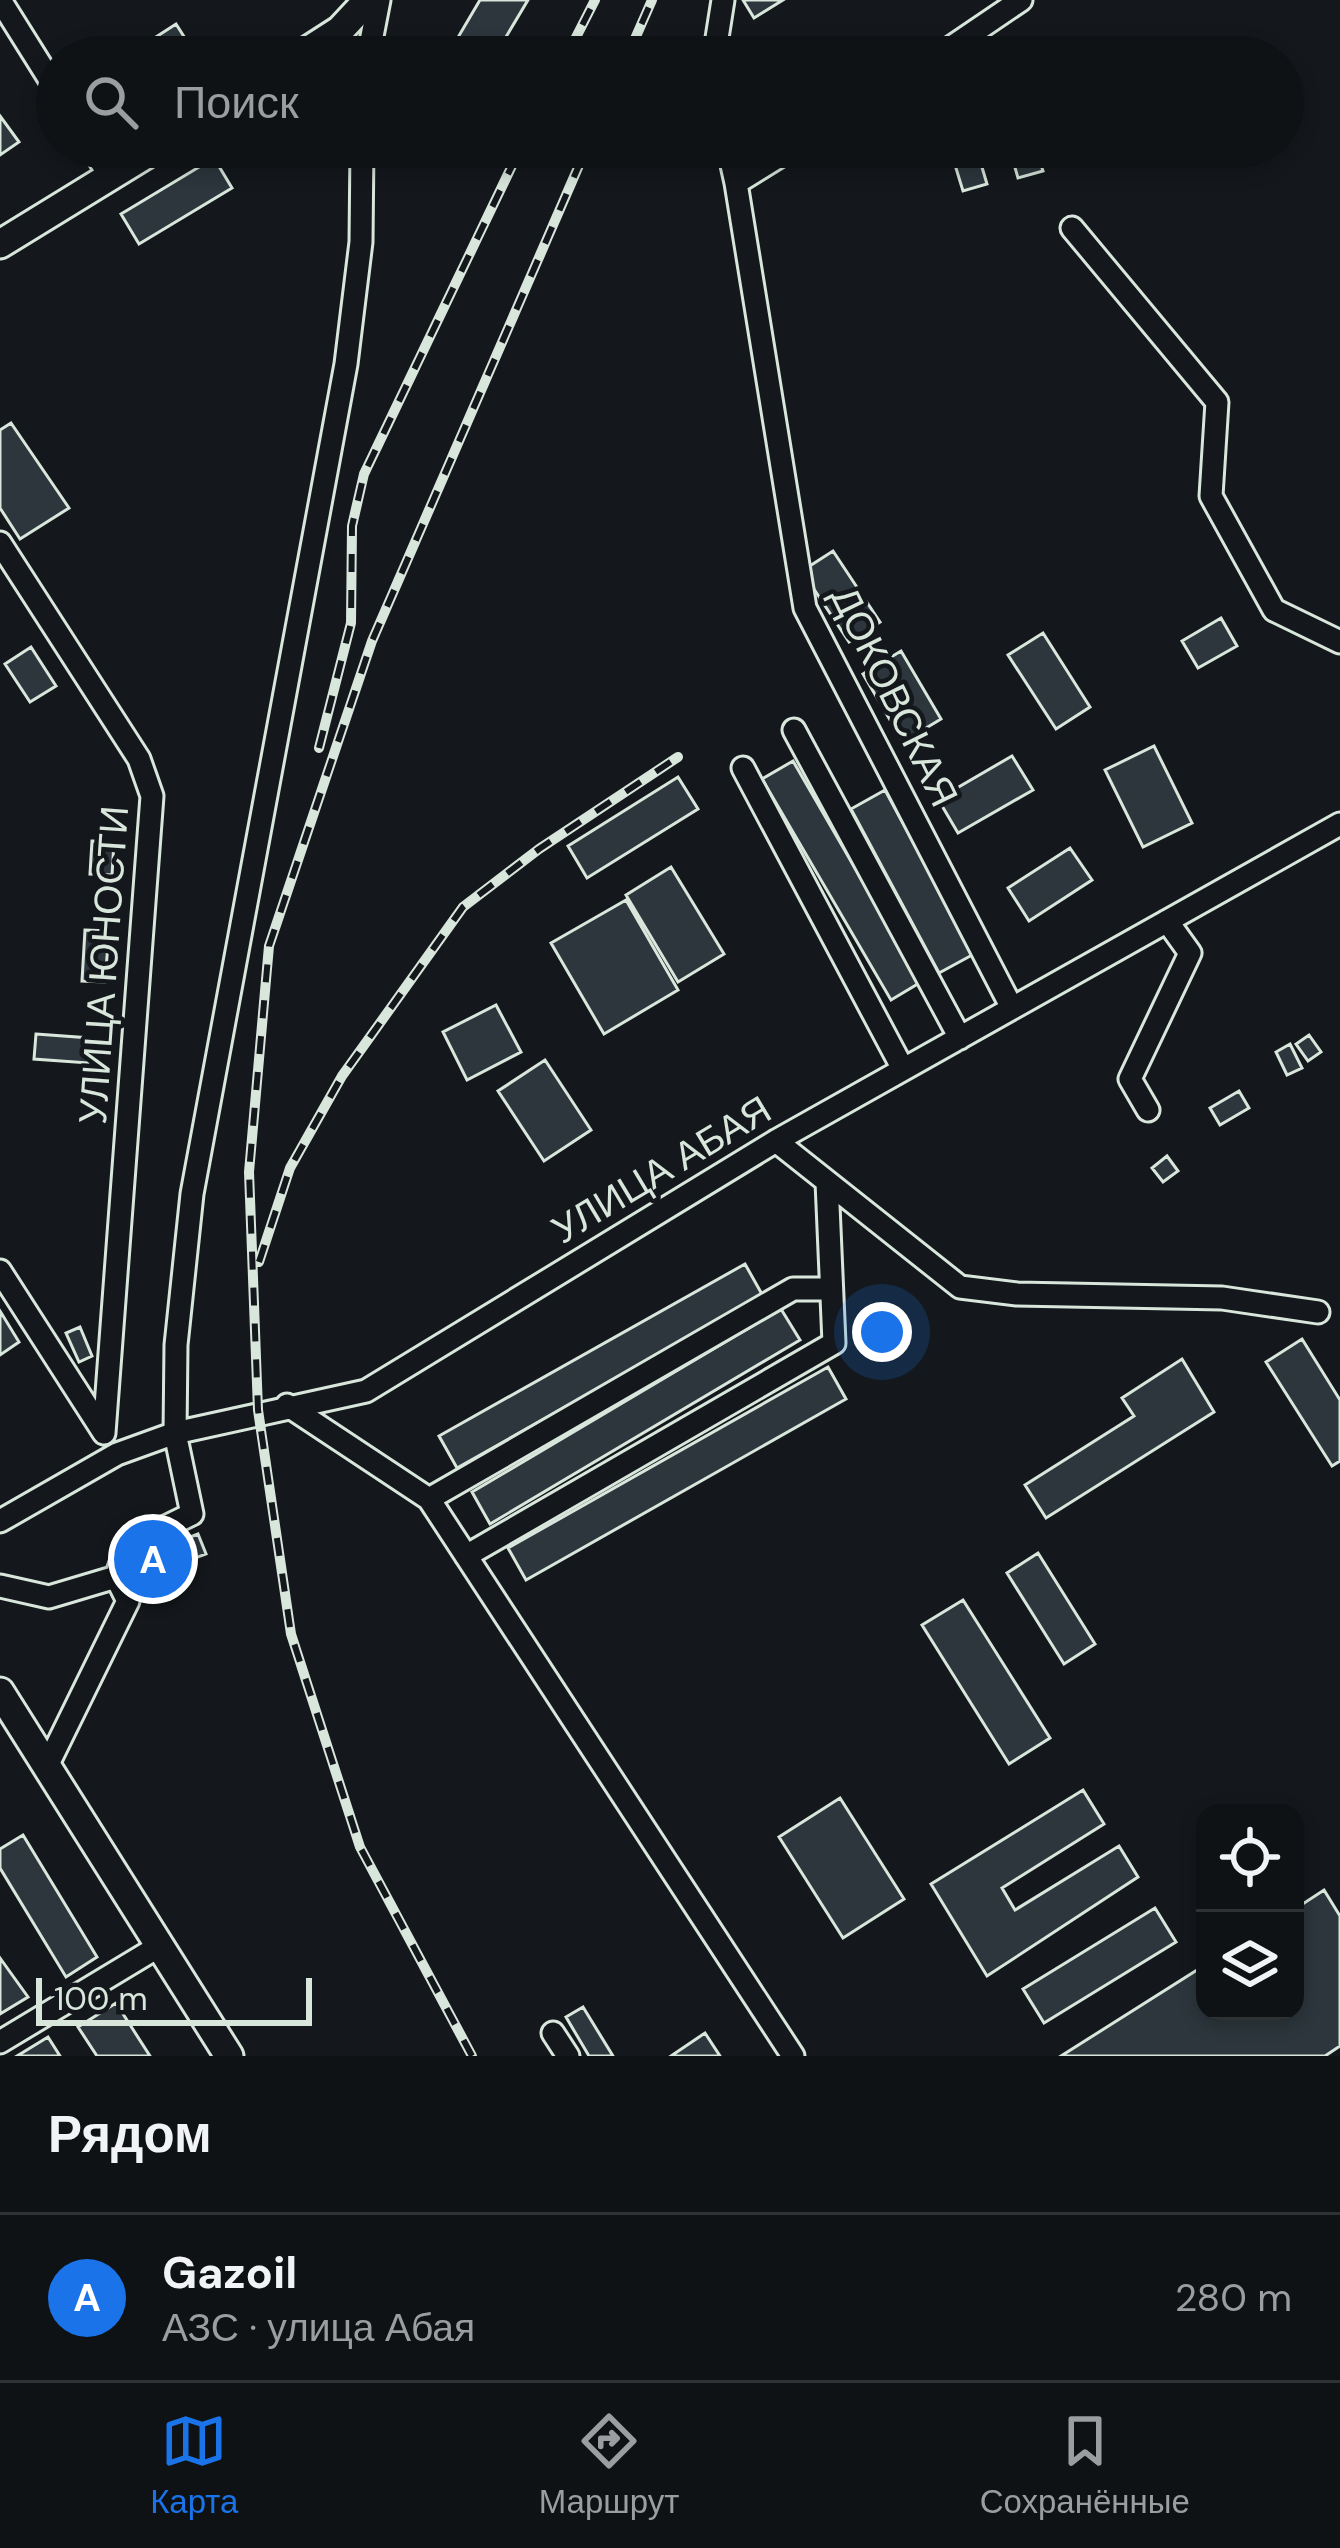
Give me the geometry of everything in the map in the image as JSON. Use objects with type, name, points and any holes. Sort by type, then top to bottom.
[{"type":"main road","points":[[331,36],[368,0]]},
{"type":"main road","points":[[0,244],[121,168]]},
{"type":"main road","points":[[0,1692],[229,2056]]},
{"type":"street","points":[[0,0],[36,57]]},
{"type":"street","points":[[372,36],[379,0]]},
{"type":"street","points":[[717,36],[723,0]]},
{"type":"street","points":[[968,36],[1022,0]]},
{"type":"street","points":[[105,168],[109,175]]},
{"type":"street","points":[[47,1766],[128,1601],[116,1577],[127,1546],[192,1514],[175,1433],[180,1300],[204,1108],[269,797],[346,364],[362,242],[362,168]]},
{"type":"street","name":"ДОКОВСКАЯ","points":[[733,168],[806,608],[1012,1008]]},
{"type":"street","points":[[736,183],[760,168]]},
{"type":"street","points":[[1072,228],[1217,402],[1211,496],[1274,610],[1340,642]]},
{"type":"street","name":"УЛИЦА ЮНОСТИ","points":[[0,543],[139,759],[152,796],[104,1433]]},
{"type":"street","points":[[794,730],[960,1038]]},
{"type":"street","points":[[743,768],[903,1070]]},
{"type":"street","name":"УЛИЦА АБАЯ","points":[[0,1521],[117,1454],[175,1433],[366,1391],[776,1141],[1340,824]]},
{"type":"street","points":[[1148,1109],[1130,1079],[1190,952],[1167,921]]},
{"type":"street","points":[[776,1141],[960,1287],[1017,1294],[1222,1298],[1318,1312]]},
{"type":"street","points":[[466,1556],[834,1343],[827,1182]]},
{"type":"street","points":[[0,1271],[117,1454]]},
{"type":"street","points":[[429,1499],[793,1289],[831,1289]]},
{"type":"street","points":[[287,1405],[429,1499],[794,2056]]},
{"type":"street","points":[[0,1586],[49,1597],[116,1577]]},
{"type":"street","points":[[0,2042],[161,1945]]},
{"type":"street","points":[[554,2033],[568,2056]]},
{"type":"building","points":[[480,0],[528,0],[507,36],[459,36]]},
{"type":"building","points":[[743,0],[783,0],[754,18]]},
{"type":"building","points":[[176,24],[184,36],[158,36]]},
{"type":"building","points":[[0,116],[19,142],[0,155]]},
{"type":"building","points":[[197,168],[220,168],[232,188],[139,244],[121,214]]},
{"type":"building","points":[[956,168],[982,168],[987,184],[963,191]]},
{"type":"building","points":[[1015,168],[1042,168],[1043,171],[1018,178]]},
{"type":"building","points":[[11,423],[69,508],[20,539],[0,508],[0,430]]},
{"type":"building","points":[[833,551],[880,622],[849,642],[802,571]]},
{"type":"building","points":[[1221,618],[1237,646],[1198,668],[1182,641]]},
{"type":"building","points":[[1043,633],[1090,707],[1056,729],[1008,655]]},
{"type":"building","points":[[31,647],[56,686],[30,702],[5,664]]},
{"type":"building","points":[[901,651],[941,719],[903,742],[863,674]]},
{"type":"building","points":[[1154,746],[1192,823],[1143,847],[1105,770]]},
{"type":"building","points":[[1012,756],[1033,790],[958,833],[938,799]]},
{"type":"building","points":[[793,761],[921,982],[891,1000],[762,779]]},
{"type":"building","points":[[678,777],[698,809],[587,878],[568,846]]},
{"type":"building","points":[[885,790],[974,954],[939,973],[851,809]]},
{"type":"building","points":[[92,841],[114,842],[112,875],[90,874]]},
{"type":"building","points":[[1070,848],[1092,880],[1029,921],[1008,888]]},
{"type":"building","points":[[671,867],[724,954],[678,982],[626,895]]},
{"type":"building","points":[[626,900],[678,990],[604,1034],[551,943]]},
{"type":"building","points":[[85,930],[109,931],[105,982],[82,981]]},
{"type":"building","points":[[496,1005],[521,1052],[467,1080],[443,1032]]},
{"type":"building","points":[[36,1034],[90,1038],[88,1063],[34,1059]]},
{"type":"building","points":[[1309,1035],[1321,1052],[1308,1061],[1296,1044]]},
{"type":"building","points":[[1290,1044],[1302,1068],[1287,1075],[1276,1052]]},
{"type":"building","points":[[545,1060],[591,1130],[544,1161],[498,1091]]},
{"type":"building","points":[[1239,1091],[1249,1108],[1220,1125],[1210,1108]]},
{"type":"building","points":[[1167,1156],[1178,1171],[1163,1182],[1152,1168]]},
{"type":"building","points":[[745,1264],[763,1296],[457,1468],[439,1436]]},
{"type":"building","points":[[781,1309],[800,1340],[490,1524],[472,1492]]},
{"type":"building","points":[[0,1311],[19,1342],[0,1355]]},
{"type":"building","points":[[80,1327],[92,1356],[79,1362],[66,1333]]},
{"type":"building","points":[[1302,1339],[1340,1400],[1340,1461],[1332,1466],[1266,1362]]},
{"type":"building","points":[[1182,1359],[1214,1412],[1046,1518],[1025,1485],[1134,1416],[1122,1398]]},
{"type":"building","points":[[828,1367],[846,1399],[526,1580],[508,1548]]},
{"type":"building","points":[[198,1534],[206,1554],[140,1579],[133,1559]]},
{"type":"building","points":[[1038,1553],[1095,1644],[1064,1664],[1007,1573]]},
{"type":"building","points":[[963,1600],[1050,1738],[1009,1764],[922,1625]]},
{"type":"building","points":[[1083,1790],[1104,1824],[1002,1888],[1015,1910],[1119,1846],[1138,1877],[987,1976],[931,1884]]},
{"type":"building","points":[[840,1798],[904,1899],[843,1938],[779,1837]]},
{"type":"building","points":[[23,1835],[97,1957],[66,1977],[0,1868],[0,1849]]},
{"type":"building","points":[[1324,1890],[1340,1916],[1340,2046],[1325,2056],[1061,2056],[1196,1971],[1196,2020],[1304,2020],[1304,1903]]},
{"type":"building","points":[[1155,1908],[1176,1942],[1044,2023],[1023,1989]]},
{"type":"building","points":[[0,1958],[28,1997],[0,2014]]},
{"type":"building","points":[[116,2003],[150,2056],[97,2056],[78,2027]]},
{"type":"building","points":[[583,2007],[613,2056],[589,2056],[566,2017]]},
{"type":"building","points":[[705,2033],[720,2056],[671,2056]]},
{"type":"building","points":[[48,2037],[60,2056],[17,2056]]},
{"type":"railway","points":[[577,36],[595,0]]},
{"type":"railway","points":[[636,36],[652,0]]},
{"type":"railway","points":[[319,748],[351,623],[352,526],[364,474],[511,168]]},
{"type":"railway","points":[[472,2056],[360,1847],[291,1634],[258,1410],[249,1172],[269,946],[372,641],[578,168]]},
{"type":"railway","points":[[259,1262],[290,1168],[342,1076],[463,907],[539,849],[678,757]]},
{"type":"place","name":"Gazoil","points":[[153,1559]]}]
